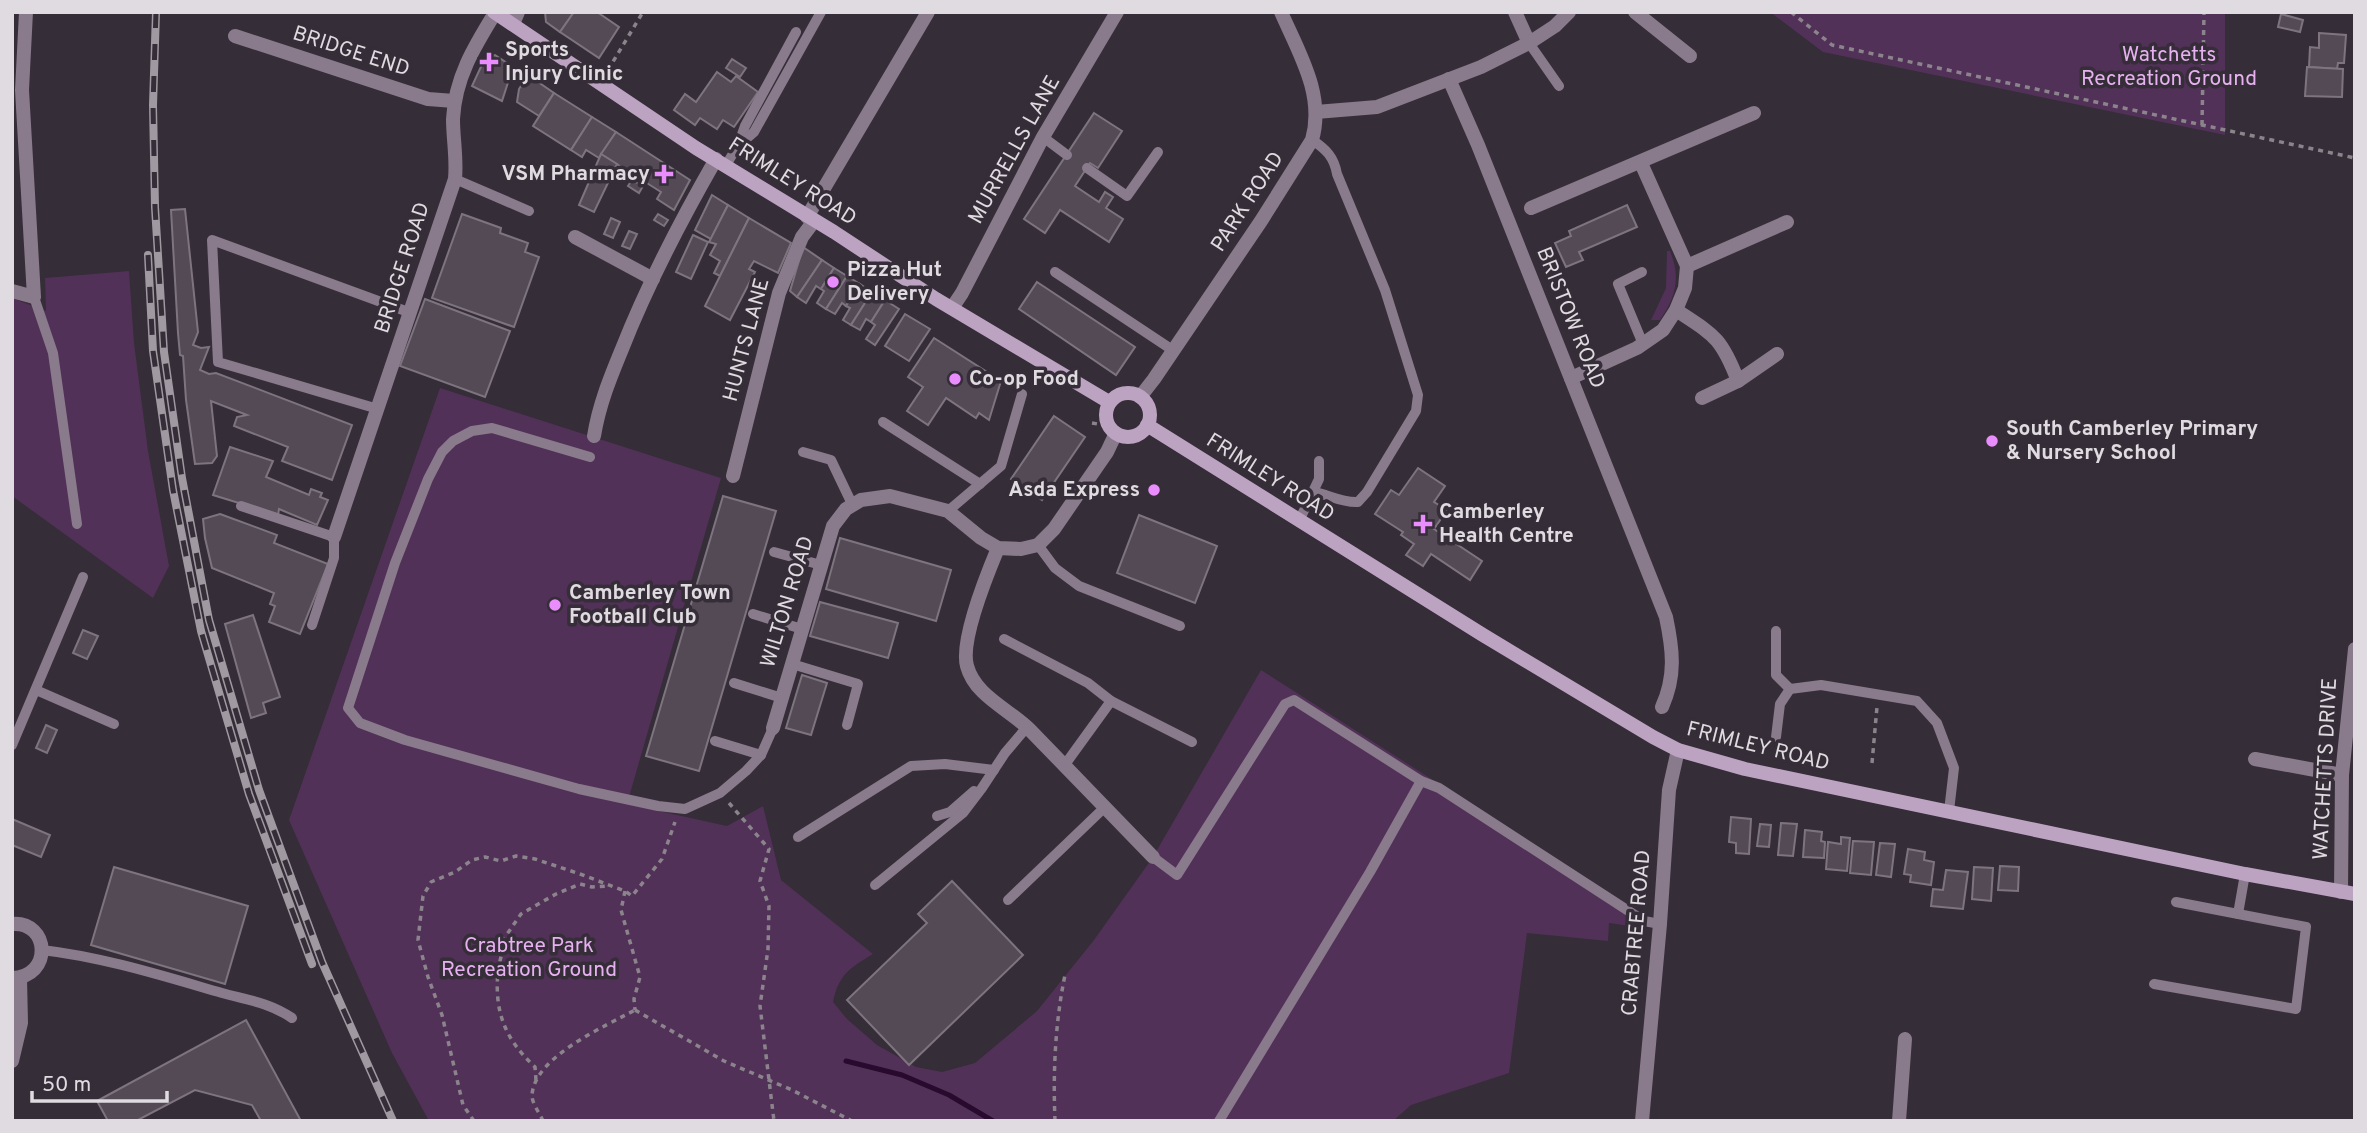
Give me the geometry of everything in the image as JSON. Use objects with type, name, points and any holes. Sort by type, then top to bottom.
[{"type":"main road","name":"FRIMLEY ROAD","points":[[494,12],[515,18],[642,113],[952,308],[1110,402]]},
{"type":"main road","points":[[1122,393],[1140,397],[1149,408],[1147,425],[1136,435],[1129,437],[1112,429],[1106,410],[1110,402],[1122,393]]},
{"type":"main road","name":"FRIMLEY ROAD","points":[[1147,425],[1582,696],[1678,750],[1733,766],[2245,874],[2348,893]]},
{"type":"street","points":[[12,291],[34,298],[17,88],[26,12]]},
{"type":"street","name":"BRIDGE ROAD","points":[[334,537],[454,179],[457,160],[454,102],[463,68],[494,12]]},
{"type":"street","name":"HUNTS LANE","points":[[733,476],[779,293],[802,237],[928,12]]},
{"type":"street","name":"MURRELLS LANE","points":[[952,308],[1043,136],[1117,12]]},
{"type":"street","name":"PARK ROAD","points":[[1140,397],[1174,351],[1312,140],[1315,98],[1282,12]]},
{"type":"street","points":[[1515,12],[1529,43]]},
{"type":"street","points":[[1316,112],[1377,107],[1449,79],[1529,43],[1555,26],[1569,12]]},
{"type":"street","points":[[1635,12],[1689,56]]},
{"type":"street","name":"BRIDGE END","points":[[236,36],[428,99],[454,102]]},
{"type":"street","name":"BRISTOW ROAD","points":[[1449,79],[1478,145],[1666,617],[1674,665],[1669,691],[1662,707]]},
{"type":"street","points":[[1531,208],[1754,113]]},
{"type":"street","points":[[594,436],[599,407],[653,278],[694,196],[721,162]]},
{"type":"street","points":[[1571,378],[1643,344],[1663,330],[1676,310],[1685,288],[1687,266],[1641,163]]},
{"type":"street","points":[[1687,266],[1787,222]]},
{"type":"street","points":[[575,237],[653,278]]},
{"type":"street","points":[[1676,310],[1711,332],[1726,350],[1738,380]]},
{"type":"street","points":[[1702,398],[1738,380],[1777,354]]},
{"type":"street","points":[[853,506],[860,500],[890,496],[948,511],[998,548],[1021,549],[1038,545],[1054,529],[1107,452],[1112,429]]},
{"type":"street","name":"WILTON ROAD","points":[[773,728],[833,526],[846,509],[853,506]]},
{"type":"street","points":[[998,548],[987,573],[965,651],[967,667],[973,680],[986,695],[1027,727],[1153,857]]},
{"type":"street","name":"WATCHETTS DRIVE","points":[[2348,893],[2342,775],[2355,649]]},
{"type":"street","name":"CRABTREE ROAD","points":[[1642,1121],[1669,790],[1678,750]]},
{"type":"street","points":[[2255,759],[2342,775]]},
{"type":"street","points":[[12,924],[34,931],[42,950],[41,959],[34,971],[16,978],[21,1023],[12,1061]]},
{"type":"street","points":[[1899,1121],[1905,1039]]},
{"type":"lane","points":[[721,162],[754,132],[821,12]]},
{"type":"lane","points":[[737,146],[796,32]]},
{"type":"lane","points":[[1529,43],[1559,86]]},
{"type":"lane","points":[[1043,136],[1067,155]]},
{"type":"lane","points":[[1312,140],[1326,149],[1335,163],[1384,290],[1418,395],[1416,411],[1367,492],[1358,502],[1349,503],[1314,492]]},
{"type":"lane","points":[[1087,168],[1127,196],[1158,152]]},
{"type":"lane","points":[[454,179],[529,211]]},
{"type":"lane","points":[[378,410],[218,362],[212,240],[411,313]]},
{"type":"lane","points":[[1055,272],[1174,351]]},
{"type":"lane","points":[[1642,272],[1618,284],[1643,344]]},
{"type":"lane","points":[[34,298],[54,353],[77,524]]},
{"type":"lane","points":[[948,511],[1001,466],[1022,394]]},
{"type":"lane","points":[[883,422],[980,484]]},
{"type":"lane","points":[[590,457],[492,428],[472,431],[453,441],[442,452],[428,479],[395,563],[348,708],[360,723],[405,740],[579,789],[685,809]]},
{"type":"lane","points":[[579,454],[594,436]]},
{"type":"lane","points":[[803,452],[831,460],[853,506]]},
{"type":"lane","points":[[1299,521],[1319,479],[1319,461]]},
{"type":"lane","points":[[241,506],[334,537],[334,558],[312,625]]},
{"type":"lane","points":[[1038,545],[1055,568],[1079,586],[1180,626]]},
{"type":"lane","points":[[774,552],[821,565]]},
{"type":"lane","points":[[12,745],[83,577]]},
{"type":"lane","points":[[753,614],[802,629]]},
{"type":"lane","points":[[1776,631],[1776,675],[1790,689]]},
{"type":"lane","points":[[1004,639],[1088,683],[1111,701],[1192,742]]},
{"type":"lane","points":[[792,664],[859,684],[846,725]]},
{"type":"lane","points":[[734,683],[782,698]]},
{"type":"lane","points":[[1776,737],[1780,704],[1790,689],[1821,685],[1917,701],[1937,723],[1954,768],[1949,811]]},
{"type":"lane","points":[[36,690],[114,724]]},
{"type":"lane","points":[[1153,857],[1177,875],[1285,704],[1294,700],[1421,781],[1439,788],[1644,920],[1660,924]]},
{"type":"lane","points":[[1064,766],[1111,701]]},
{"type":"lane","points":[[875,885],[963,813],[1005,753],[1027,727]]},
{"type":"lane","name":"WILTON ROAD","points":[[685,809],[720,793],[761,755],[773,728]]},
{"type":"lane","points":[[715,741],[761,755]]},
{"type":"lane","points":[[798,838],[911,766],[945,764],[994,770]]},
{"type":"lane","points":[[1219,1121],[1370,872],[1421,781]]},
{"type":"lane","points":[[937,816],[950,812],[985,782]]},
{"type":"lane","points":[[1008,900],[1104,808]]},
{"type":"lane","points":[[2238,914],[2245,874]]},
{"type":"lane","points":[[2154,984],[2297,1009],[2306,928],[2176,902]]},
{"type":"lane","points":[[42,950],[71,954],[180,980],[275,1007],[292,1018]]},
{"type":"path","points":[[605,75],[643,12]]},
{"type":"path","points":[[1791,12],[1832,45],[2355,158]]},
{"type":"path","points":[[2202,125],[2204,12]]},
{"type":"path","points":[[1093,424],[1112,429]]},
{"type":"path","points":[[1872,763],[1878,694]]},
{"type":"path","points":[[720,793],[769,849],[760,881],[769,906],[768,949],[760,1006],[774,1121]]},
{"type":"path","points":[[474,1121],[463,1105],[442,1015],[418,940],[423,896],[431,881],[455,872],[472,860],[485,857],[501,860],[516,856],[535,859],[625,891],[632,896],[662,859],[673,825],[685,809]]},
{"type":"path","points":[[543,1121],[532,1097],[536,1080],[535,1068],[520,1053],[498,1010],[498,969],[504,951],[502,940],[522,914],[556,894],[580,884],[592,887],[611,886]]},
{"type":"path","points":[[625,891],[621,910],[640,977],[634,999],[635,1010]]},
{"type":"path","points":[[1055,1121],[1054,1082],[1059,1005],[1065,975]]},
{"type":"path","points":[[635,1010],[724,1061],[792,1090],[852,1121]]},
{"type":"path","points":[[536,1080],[551,1060],[571,1045],[635,1010]]},
{"type":"green space","name":"Watchetts Recreation Ground","points":[[1770,12],[2225,12],[2225,135],[1823,52]]},
{"type":"green space","points":[[1667,251],[1670,251],[1673,260],[1675,287],[1660,320],[1651,320],[1666,288]]},
{"type":"green space","points":[[129,271],[134,343],[148,451],[169,566],[153,598],[12,496],[12,298],[46,311],[45,278]]},
{"type":"green space","name":"Crabtree Park Recreation Ground","points":[[440,388],[721,478],[627,804],[727,826],[763,806],[781,880],[873,954],[842,978],[833,1002],[847,1019],[877,1045],[916,1067],[942,1072],[975,1063],[1037,1011],[1094,940],[1153,857],[1261,670],[1644,915],[1644,928],[1609,923],[1608,941],[1527,933],[1509,1073],[1411,1105],[1393,1121],[429,1121],[392,1053],[289,820]]},
{"type":"building","points":[[545,12],[574,12],[560,32],[546,22]]},
{"type":"building","points":[[574,12],[597,12],[619,27],[599,58],[560,32]]},
{"type":"building","points":[[2281,14],[2303,20],[2300,32],[2278,27]]},
{"type":"building","points":[[2319,33],[2346,35],[2344,63],[2338,63],[2337,69],[2309,67],[2310,47],[2319,48]]},
{"type":"building","points":[[495,55],[513,67],[502,101],[472,86],[485,58]]},
{"type":"building","points":[[732,59],[746,68],[740,77],[726,68]]},
{"type":"building","points":[[2307,67],[2343,69],[2342,97],[2305,96]]},
{"type":"building","points":[[717,72],[731,82],[736,76],[758,92],[734,127],[723,120],[717,129],[700,118],[695,125],[674,110],[685,94],[696,102]]},
{"type":"building","points":[[528,75],[554,93],[539,116],[517,102],[519,89]]},
{"type":"building","points":[[554,93],[592,117],[571,150],[533,126]]},
{"type":"building","points":[[1094,113],[1122,131],[1098,168],[1090,163],[1075,186],[1099,202],[1105,192],[1113,197],[1106,208],[1123,219],[1109,242],[1060,210],[1045,233],[1024,219]]},
{"type":"building","points":[[592,117],[616,132],[599,158],[586,150],[582,157],[571,150]]},
{"type":"building","points":[[616,132],[690,180],[674,210],[657,199],[661,192],[601,154]]},
{"type":"building","points":[[601,154],[617,164],[594,212],[579,205]]},
{"type":"building","points":[[632,180],[643,186],[639,193],[628,186]]},
{"type":"building","points":[[712,195],[728,205],[711,239],[695,230]]},
{"type":"building","points":[[728,205],[749,218],[720,276],[714,273],[720,261],[710,255],[716,244],[709,242]]},
{"type":"building","points":[[1627,205],[1637,227],[1579,252],[1583,260],[1566,267],[1555,243],[1571,236],[1569,231]]},
{"type":"building","points":[[185,209],[198,332],[193,345],[209,347],[200,370],[209,374],[216,373],[352,425],[332,480],[282,461],[288,447],[234,426],[237,417],[247,415],[211,401],[217,456],[212,463],[195,464],[183,356],[180,355],[171,210]]},
{"type":"building","points":[[462,214],[501,228],[500,233],[528,243],[525,252],[539,257],[514,327],[432,298]]},
{"type":"building","points":[[658,214],[668,220],[664,226],[654,220]]},
{"type":"building","points":[[611,218],[620,222],[613,238],[604,234]]},
{"type":"building","points":[[749,218],[791,243],[778,273],[754,261],[749,269],[755,272],[730,320],[705,306]]},
{"type":"building","points":[[629,231],[637,234],[630,249],[622,246]]},
{"type":"building","points":[[693,235],[708,242],[691,279],[676,272]]},
{"type":"building","points":[[803,247],[822,260],[797,297],[790,291]]},
{"type":"building","points":[[822,260],[834,268],[821,289],[816,286],[806,303],[797,297]]},
{"type":"building","points":[[834,268],[847,276],[826,309],[817,303],[824,291],[821,289]]},
{"type":"building","points":[[847,276],[860,284],[846,306],[842,303],[835,314],[826,309]]},
{"type":"building","points":[[1037,282],[1135,347],[1116,375],[1019,309]]},
{"type":"building","points":[[860,284],[872,292],[851,325],[843,320],[850,308],[846,306]]},
{"type":"building","points":[[872,292],[885,300],[871,322],[866,319],[860,330],[851,325]]},
{"type":"building","points":[[425,299],[510,331],[485,397],[400,366]]},
{"type":"building","points":[[885,300],[899,309],[875,345],[866,339],[875,325],[871,322]]},
{"type":"building","points":[[905,314],[930,329],[909,361],[885,346]]},
{"type":"building","name":"Co-op Food","points":[[934,338],[1001,381],[989,420],[979,413],[976,418],[946,398],[928,425],[907,411],[923,387],[908,377]]},
{"type":"building","points":[[1054,416],[1085,437],[1042,500],[1011,479]]},
{"type":"building","points":[[230,447],[273,461],[266,477],[309,495],[311,489],[322,493],[320,497],[328,500],[317,525],[279,509],[278,515],[213,495]]},
{"type":"building","points":[[1418,468],[1445,486],[1434,502],[1447,510],[1434,529],[1482,561],[1470,580],[1431,554],[1423,566],[1406,555],[1414,544],[1401,535],[1403,532],[1375,514],[1391,490],[1399,495]]},
{"type":"building","points":[[723,496],[776,511],[699,771],[646,756]]},
{"type":"building","points":[[220,514],[277,535],[274,543],[328,564],[300,634],[269,622],[275,606],[270,604],[274,593],[212,568],[203,519]]},
{"type":"building","points":[[1139,515],[1217,546],[1195,603],[1117,573]]},
{"type":"building","points":[[840,538],[951,570],[936,621],[826,589]]},
{"type":"building","points":[[820,602],[898,623],[888,658],[810,636]]},
{"type":"building","points":[[253,615],[280,697],[263,703],[266,713],[251,718],[225,624]]},
{"type":"building","points":[[83,630],[98,636],[87,659],[73,653]]},
{"type":"building","points":[[802,675],[827,683],[811,735],[786,728]]},
{"type":"building","points":[[46,725],[57,730],[47,753],[36,748]]},
{"type":"building","points":[[1731,817],[1751,819],[1749,854],[1736,853],[1736,843],[1729,842]]},
{"type":"building","points":[[12,819],[50,835],[41,857],[12,845]]},
{"type":"building","points":[[1781,823],[1797,824],[1793,856],[1778,855]]},
{"type":"building","points":[[1760,824],[1771,825],[1769,847],[1757,846]]},
{"type":"building","points":[[1805,830],[1822,832],[1821,841],[1825,842],[1824,858],[1803,857]]},
{"type":"building","points":[[1841,837],[1850,838],[1847,871],[1826,869],[1828,842],[1841,844]]},
{"type":"building","points":[[1853,841],[1874,842],[1871,875],[1850,873]]},
{"type":"building","points":[[1880,843],[1895,844],[1891,877],[1876,875]]},
{"type":"building","points":[[1908,849],[1925,852],[1924,860],[1934,862],[1931,885],[1910,882],[1911,875],[1904,874]]},
{"type":"building","points":[[2000,866],[2019,867],[2018,891],[1998,890]]},
{"type":"building","points":[[114,867],[248,906],[225,984],[91,945]]},
{"type":"building","points":[[1974,867],[1993,868],[1991,901],[1972,899]]},
{"type":"building","points":[[1946,870],[1968,872],[1963,909],[1931,906],[1933,889],[1943,890]]},
{"type":"building","points":[[952,881],[1023,955],[909,1065],[847,1000],[927,923],[918,914]]},
{"type":"building","points":[[246,1020],[301,1121],[261,1121],[252,1105],[195,1090],[136,1121],[108,1121],[97,1101]]},
{"type":"waterway","points":[[846,1061],[902,1075],[949,1095],[993,1121]]},
{"type":"railway","points":[[156,12],[153,105],[155,207],[164,352],[182,478],[209,620],[259,790],[322,962],[393,1121]]},
{"type":"railway","points":[[148,255],[153,351],[173,490],[201,631],[249,794],[312,964]]},
{"type":"place","name":"Sports Injury Clinic","points":[[489,62]]},
{"type":"place","name":"VSM Pharmacy","points":[[664,174]]},
{"type":"place","name":"Pizza Hut Delivery","points":[[833,282]]},
{"type":"place","name":"Co-op Food","points":[[955,379]]},
{"type":"place","name":"South Camberley Primary & Nursery School","points":[[1992,441]]},
{"type":"place","name":"Asda Express","points":[[1154,490]]},
{"type":"place","name":"Camberley Health Centre","points":[[1423,524]]},
{"type":"place","name":"Camberley Town Football Club","points":[[555,605]]}]
